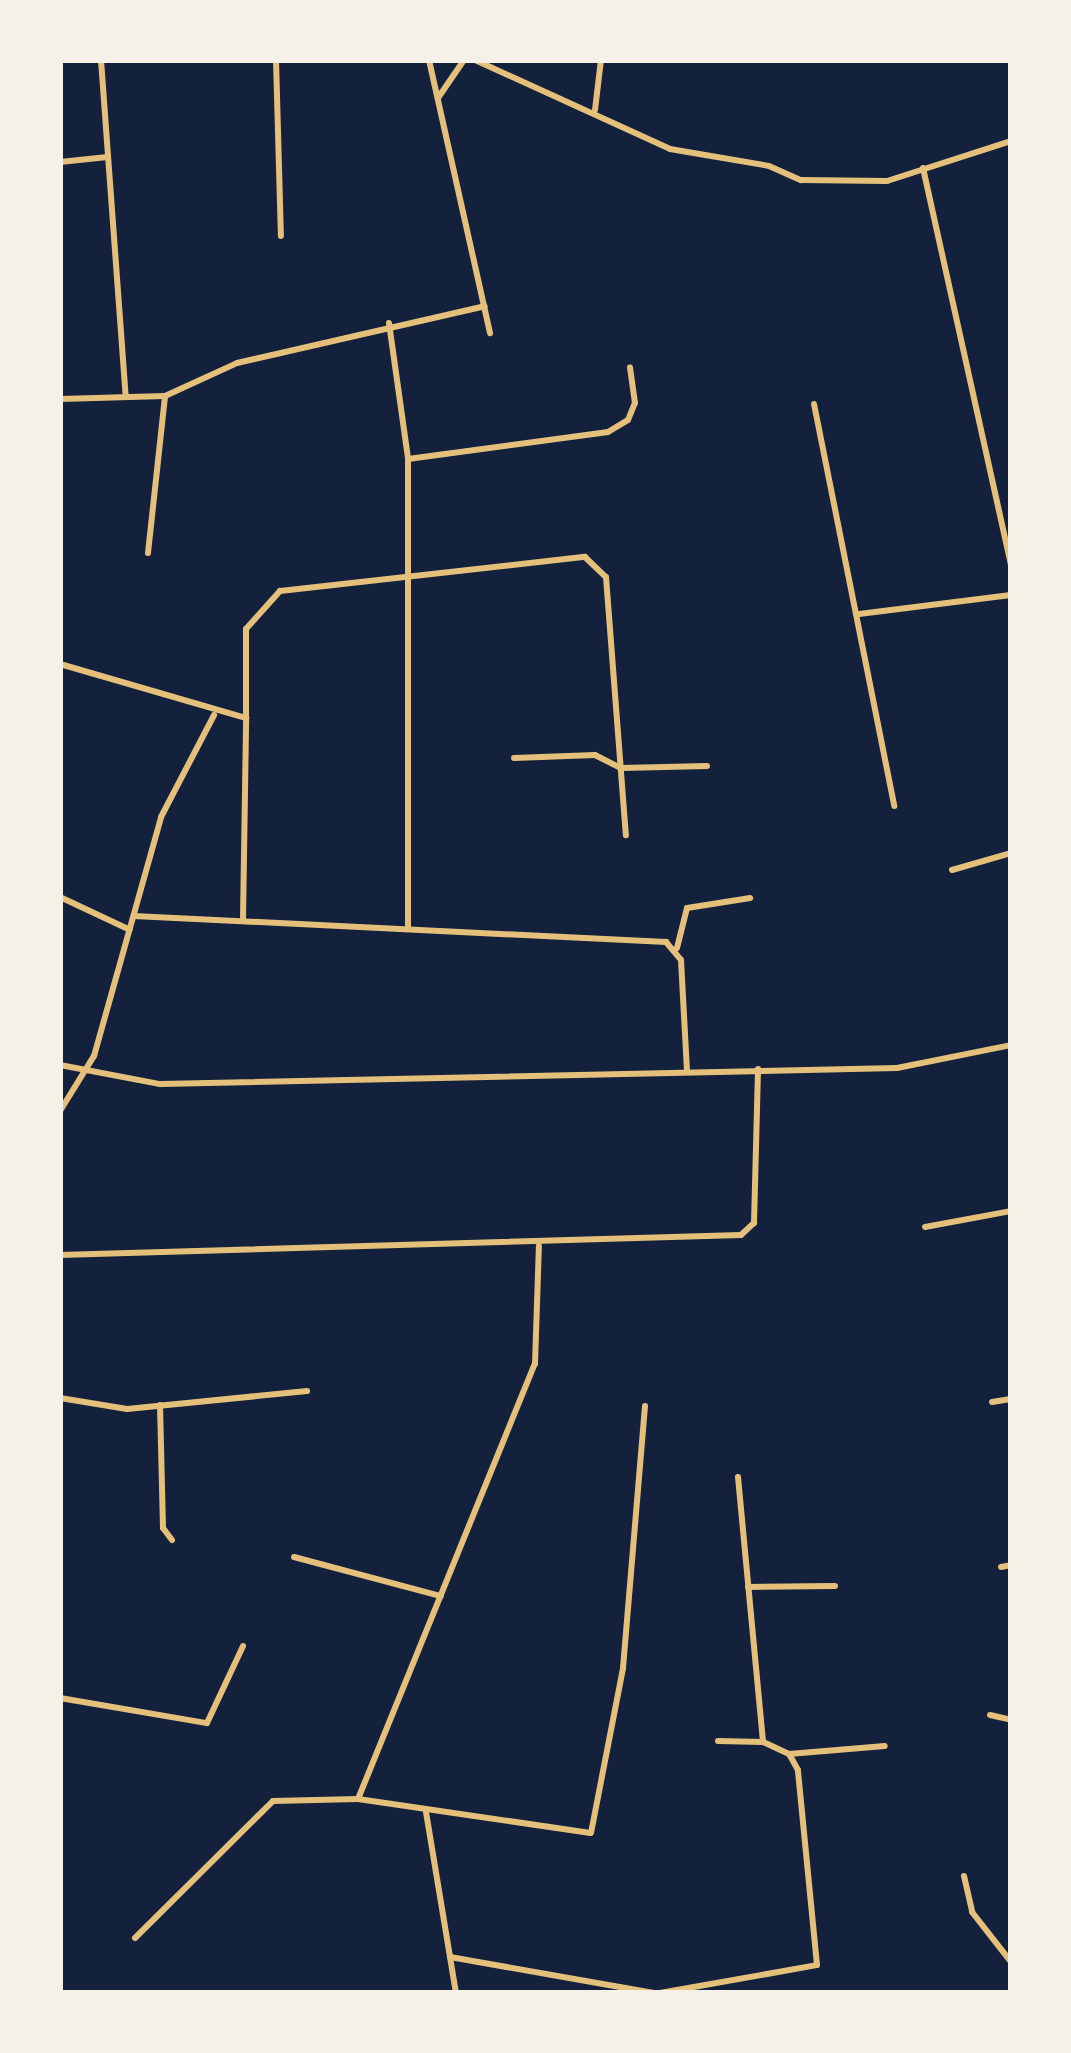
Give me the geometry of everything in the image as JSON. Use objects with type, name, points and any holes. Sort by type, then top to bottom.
[{"type":"street","points":[[101,60],[126,397]]},
{"type":"street","points":[[276,60],[281,236]]},
{"type":"street","points":[[429,60],[490,333]]},
{"type":"street","points":[[438,98],[464,60]]},
{"type":"street","points":[[475,60],[595,110],[670,149],[741,160],[801,180],[886,181],[1011,141]]},
{"type":"street","points":[[595,110],[601,60]]},
{"type":"street","points":[[60,162],[108,157]]},
{"type":"street","points":[[923,168],[1011,564]]},
{"type":"street","points":[[60,399],[165,396],[236,363],[389,323],[485,306]]},
{"type":"street","points":[[389,323],[408,459],[408,927]]},
{"type":"street","points":[[408,459],[608,432],[628,420],[635,403],[630,367]]},
{"type":"street","points":[[148,553],[165,396]]},
{"type":"street","points":[[814,404],[894,806]]},
{"type":"street","points":[[243,920],[246,629],[280,591],[596,560],[606,577],[626,835]]},
{"type":"street","points":[[859,614],[1011,595]]},
{"type":"street","points":[[60,664],[214,715],[246,718]]},
{"type":"street","points":[[60,1111],[94,1056],[161,817],[214,715]]},
{"type":"street","points":[[514,758],[595,755],[621,768],[707,766]]},
{"type":"street","points":[[952,870],[1011,853]]},
{"type":"street","points":[[60,896],[130,929]]},
{"type":"street","points":[[687,1071],[677,948],[687,908],[750,898]]},
{"type":"street","points":[[134,916],[408,927],[677,948]]},
{"type":"street","points":[[60,1065],[160,1084],[896,1068],[1011,1045]]},
{"type":"street","points":[[60,1256],[539,1246],[749,1232],[758,1069]]},
{"type":"street","points":[[925,1227],[1011,1211]]},
{"type":"street","points":[[358,1799],[535,1364],[539,1246]]},
{"type":"street","points":[[60,1398],[160,1406],[307,1391]]},
{"type":"street","points":[[992,1402],[1011,1399]]},
{"type":"street","points":[[160,1406],[163,1528],[172,1540]]},
{"type":"street","points":[[135,1938],[256,1810],[296,1796],[358,1799],[576,1835],[598,1822],[623,1668],[646,1406]]},
{"type":"street","points":[[738,1477],[764,1742]]},
{"type":"street","points":[[294,1557],[441,1596]]},
{"type":"street","points":[[1001,1567],[1011,1565]]},
{"type":"street","points":[[748,1587],[836,1586]]},
{"type":"street","points":[[60,1698],[207,1723],[243,1646]]},
{"type":"street","points":[[990,1715],[1011,1720]]},
{"type":"street","points":[[718,1741],[764,1742],[789,1754],[885,1746]]},
{"type":"street","points":[[450,1957],[657,1993],[817,1965],[798,1770],[789,1754]]},
{"type":"street","points":[[427,1812],[456,1993]]},
{"type":"street","points":[[964,1876],[972,1912],[1011,1962]]}]
